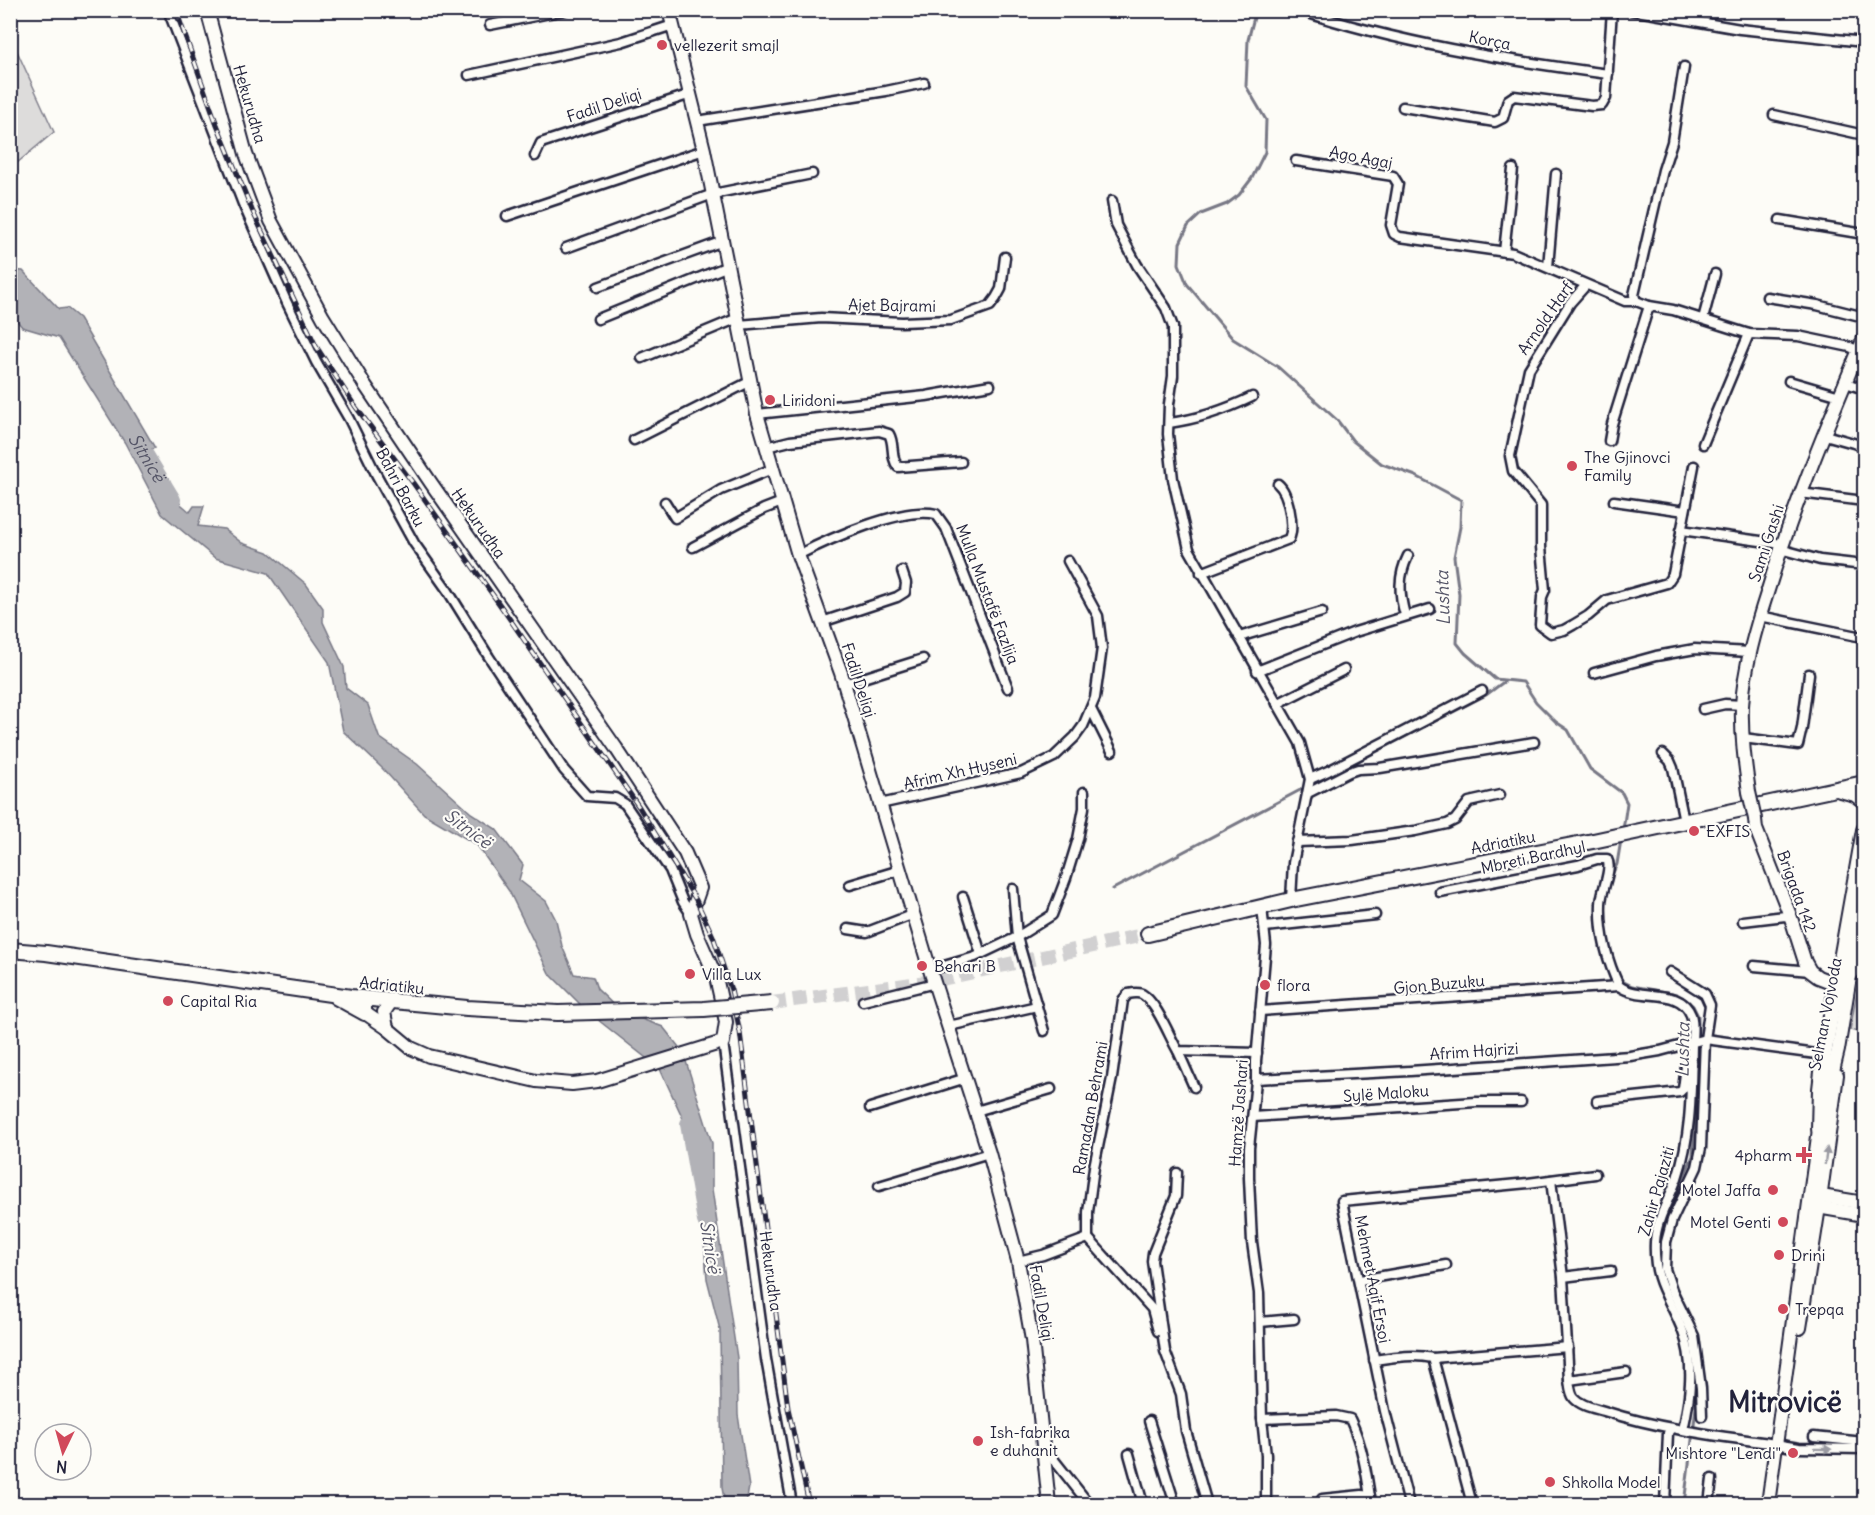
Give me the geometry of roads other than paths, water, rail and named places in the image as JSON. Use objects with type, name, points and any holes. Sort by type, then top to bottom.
[{"type":"main road","name":"Hekurudha","points":[[207,10],[246,154],[271,221],[323,317],[365,385],[616,748],[684,853],[700,888],[692,914],[697,934],[716,977],[726,1022],[723,1042]]},
{"type":"main road","name":"Fadil Deliqi","points":[[669,10],[704,150],[757,414],[772,469],[798,555],[844,684],[930,970],[989,1153],[1018,1261],[1032,1340],[1049,1504]]},
{"type":"main road","name":"Sami Gashi","points":[[1749,792],[1742,705],[1750,652],[1781,547],[1800,493],[1864,338]]},
{"type":"main road","name":"Adriatiku","points":[[1148,934],[1291,900],[1593,841],[1864,783]]},
{"type":"main road","points":[[1838,789],[1848,791],[1864,801]]},
{"type":"main road","name":"Brigada 142","points":[[1749,792],[1756,829],[1810,971]]},
{"type":"main road","points":[[1819,1129],[1824,1055],[1864,830]]},
{"type":"main road","name":"Selman Vojvoda","points":[[1815,1200],[1819,1129],[1838,1050],[1850,976],[1860,941],[1864,905]]},
{"type":"main road","name":"Adriatiku","points":[[10,951],[46,953],[391,1002],[558,1013],[704,1009],[772,1003]]},
{"type":"main road","points":[[1850,976],[1864,957]]},
{"type":"main road","points":[[1810,971],[1836,984]]},
{"type":"main road","points":[[332,994],[387,1028],[411,1048],[429,1056],[536,1081],[572,1084],[597,1081],[723,1042]]},
{"type":"main road","points":[[365,1013],[364,1008],[371,999]]},
{"type":"main road","points":[[387,1028],[384,1012],[391,1002]]},
{"type":"main road","points":[[1768,1504],[1779,1445],[1815,1200],[1836,1086],[1838,1050]]},
{"type":"main road","points":[[1815,1200],[1864,1203]]},
{"type":"main road","points":[[1774,1504],[1779,1445]]},
{"type":"street","name":"Bahri Barku","points":[[168,10],[243,204],[287,303],[316,362],[349,419],[414,543],[448,591],[564,770],[587,796],[615,798],[625,804],[670,870],[683,902],[692,914]]},
{"type":"street","points":[[490,24],[566,10]]},
{"type":"street","name":"Korça","points":[[1299,10],[1376,33],[1540,65],[1608,74]]},
{"type":"street","points":[[1403,107],[1495,122],[1503,118],[1508,99],[1514,96],[1598,106],[1604,102],[1612,10]]},
{"type":"street","points":[[1631,10],[1740,28],[1864,42]]},
{"type":"street","points":[[469,75],[621,42],[673,25]]},
{"type":"street","points":[[1636,301],[1634,295],[1644,247],[1676,124],[1684,68]]},
{"type":"street","points":[[697,121],[886,92],[924,83]]},
{"type":"street","name":"Fadil Deliqi","points":[[535,156],[541,143],[691,94]]},
{"type":"street","points":[[1774,115],[1864,135]]},
{"type":"street","points":[[507,216],[704,150]]},
{"type":"street","name":"Ago Agaj","points":[[1296,161],[1386,174],[1397,179],[1398,189],[1391,225],[1394,234],[1400,237],[1504,252],[1548,267],[1625,301],[1636,301],[1673,310],[1749,334],[1798,336],[1859,351]]},
{"type":"street","points":[[1504,252],[1513,169]]},
{"type":"street","points":[[566,248],[713,194],[812,174]]},
{"type":"street","points":[[1548,267],[1556,174]]},
{"type":"street","points":[[1112,201],[1116,225],[1137,265],[1171,317],[1173,376],[1168,434],[1173,479],[1189,549],[1300,743],[1309,786],[1293,863],[1291,900]]},
{"type":"street","points":[[1780,220],[1864,234]]},
{"type":"street","points":[[598,287],[723,241]]},
{"type":"street","name":"Ajet Bajrami","points":[[642,358],[739,322],[821,318],[902,322],[951,320],[990,306],[1001,289],[1005,257]]},
{"type":"street","points":[[598,319],[728,266]]},
{"type":"street","points":[[1703,320],[1715,274]]},
{"type":"street","name":"Arnold Harf","points":[[1586,285],[1570,303],[1528,369],[1510,456],[1513,471],[1541,505],[1541,548],[1545,590],[1542,597],[1540,625],[1551,633],[1564,630],[1588,616],[1607,600],[1667,583],[1673,574],[1694,466]]},
{"type":"street","points":[[1767,297],[1817,305],[1864,317]]},
{"type":"street","points":[[1609,441],[1612,424],[1649,306]]},
{"type":"street","points":[[1703,444],[1749,334]]},
{"type":"street","points":[[634,440],[751,381]]},
{"type":"street","points":[[1789,381],[1840,396]]},
{"type":"street","points":[[1846,383],[1864,389]]},
{"type":"street","points":[[757,414],[927,396],[990,385]]},
{"type":"street","points":[[1169,423],[1202,417],[1252,397]]},
{"type":"street","points":[[766,447],[790,441],[879,430],[892,437],[894,459],[898,467],[961,462]]},
{"type":"street","points":[[1825,435],[1864,446]]},
{"type":"street","points":[[665,502],[675,518],[721,490],[772,469]]},
{"type":"street","points":[[1201,573],[1289,539],[1292,528],[1289,511],[1285,491],[1278,484]]},
{"type":"street","points":[[1800,493],[1864,501]]},
{"type":"street","points":[[1614,501],[1685,511]]},
{"type":"street","points":[[693,547],[764,509],[782,502]]},
{"type":"street","name":"Mulla Mustafë Fazlija","points":[[798,555],[856,529],[919,513],[936,514],[946,528],[1008,688]]},
{"type":"street","points":[[1681,530],[1781,547],[1820,560],[1864,565]]},
{"type":"street","points":[[1405,615],[1399,583],[1401,569],[1408,556]]},
{"type":"street","name":"Afrim Xh Hyseni","points":[[880,804],[1001,779],[1037,766],[1054,757],[1070,743],[1083,726],[1091,708],[1098,684],[1102,648],[1098,616],[1068,561]]},
{"type":"street","points":[[822,621],[897,597],[905,592],[906,583],[902,571]]},
{"type":"street","points":[[1257,671],[1355,632],[1430,609]]},
{"type":"street","points":[[1239,637],[1322,612]]},
{"type":"street","points":[[1760,616],[1862,637]]},
{"type":"street","points":[[1594,673],[1656,656],[1695,649],[1750,652]]},
{"type":"street","points":[[844,684],[923,659]]},
{"type":"street","points":[[1277,704],[1344,670]]},
{"type":"street","points":[[1743,738],[1798,745],[1809,674]]},
{"type":"street","points":[[1309,786],[1328,771],[1482,691]]},
{"type":"street","points":[[1703,709],[1725,704],[1742,705]]},
{"type":"street","points":[[1091,708],[1112,751]]},
{"type":"street","points":[[1309,786],[1358,769],[1380,768],[1534,742]]},
{"type":"street","points":[[1663,754],[1673,768],[1684,821]]},
{"type":"street","points":[[930,970],[967,961],[1017,937],[1052,915],[1078,839],[1084,808],[1084,792]]},
{"type":"street","points":[[1297,842],[1352,840],[1447,824],[1455,820],[1469,802],[1500,795]]},
{"type":"street","name":"Mbreti Bardhyl","points":[[1440,892],[1578,865],[1597,858],[1608,859],[1610,871],[1603,886],[1601,903],[1603,932],[1610,962],[1619,986]]},
{"type":"street","points":[[850,885],[900,870]]},
{"type":"street","points":[[1012,889],[1017,937],[1044,1030]]},
{"type":"street","points":[[963,897],[981,954]]},
{"type":"street","name":"Hamzë Jashari","points":[[1262,907],[1266,945],[1249,1148],[1249,1178],[1251,1242],[1259,1293],[1266,1504]]},
{"type":"street","points":[[848,929],[867,932],[914,914]]},
{"type":"street","points":[[1265,927],[1376,915]]},
{"type":"street","points":[[1743,921],[1785,916],[1791,918]]},
{"type":"street","points":[[1754,966],[1810,971]]},
{"type":"street","points":[[1670,972],[1705,994],[1710,1005],[1705,1039],[1701,1148],[1697,1167],[1672,1220],[1666,1242],[1665,1269],[1672,1290],[1694,1336],[1702,1416]]},
{"type":"street","points":[[863,1001],[935,983]]},
{"type":"street","points":[[1598,1101],[1680,1092],[1683,1089],[1686,1066],[1692,1062],[1691,1015],[1680,1001],[1664,996],[1635,994],[1619,986]]},
{"type":"street","name":"Gjon Buzuku","points":[[1260,1011],[1619,986]]},
{"type":"street","name":"Ramadan Behrami","points":[[1088,1238],[1088,1212],[1094,1167],[1112,1078],[1123,1000],[1128,994],[1142,994],[1152,1002],[1194,1087]]},
{"type":"street","points":[[949,1026],[1037,1006]]},
{"type":"street","name":"Afrim Hajrizi","points":[[1256,1079],[1576,1061],[1650,1053],[1705,1039],[1824,1055]]},
{"type":"street","name":"Hekurudha","points":[[723,1042],[766,1359],[792,1504]]},
{"type":"street","points":[[1178,1051],[1257,1053]]},
{"type":"street","name":"Zahir Pajaziti","points":[[1686,1431],[1690,1389],[1684,1332],[1657,1274],[1655,1241],[1677,1180],[1685,1147],[1691,1106],[1692,1062]]},
{"type":"street","points":[[870,1108],[966,1078]]},
{"type":"street","points":[[976,1111],[1051,1089]]},
{"type":"street","name":"Sylë Maloku","points":[[1253,1117],[1476,1102],[1521,1102]]},
{"type":"street","points":[[1685,1147],[1701,1148]]},
{"type":"street","points":[[879,1186],[989,1153]]},
{"type":"street","points":[[1165,1351],[1152,1256],[1176,1196],[1177,1173]]},
{"type":"street","name":"Mehmet Aqif Ersoi","points":[[1409,1504],[1374,1360],[1360,1280],[1342,1201],[1595,1174]]},
{"type":"street","points":[[1551,1180],[1563,1277],[1569,1380],[1575,1398],[1582,1404],[1628,1419],[1702,1434],[1789,1448],[1864,1449]]},
{"type":"street","points":[[1018,1261],[1043,1256],[1088,1238],[1152,1309],[1181,1394],[1186,1431],[1207,1504]]},
{"type":"street","points":[[1360,1280],[1446,1265]]},
{"type":"street","points":[[1563,1277],[1611,1271]]},
{"type":"street","points":[[1260,1322],[1294,1319]]},
{"type":"street","points":[[1374,1360],[1417,1355],[1433,1359],[1568,1347]]},
{"type":"street","points":[[1433,1359],[1473,1504]]},
{"type":"street","points":[[1569,1380],[1626,1372]]},
{"type":"street","points":[[1262,1419],[1335,1416],[1350,1419],[1357,1433],[1371,1500]]},
{"type":"street","points":[[1149,1421],[1175,1504]]},
{"type":"street","points":[[1665,1504],[1668,1433],[1671,1428]]},
{"type":"street","points":[[1814,1437],[1864,1442]]},
{"type":"street","points":[[1043,1446],[1089,1504]]},
{"type":"street","points":[[1129,1454],[1143,1504]]},
{"type":"street","points":[[1709,1504],[1712,1479]]},
{"type":"street","points":[[1322,1499],[1362,1495],[1371,1500]]},
{"type":"water","points":[[10,270],[23,271],[59,309],[67,308],[79,318],[155,448],[145,451],[143,464],[157,481],[169,478],[175,499],[190,512],[194,506],[204,506],[198,526],[224,529],[242,543],[268,552],[306,584],[323,608],[323,622],[344,667],[346,688],[368,705],[379,737],[417,764],[471,813],[496,829],[523,865],[519,880],[546,901],[556,920],[562,946],[574,974],[593,977],[597,989],[620,1011],[663,1027],[683,1052],[712,1143],[712,1189],[737,1358],[738,1415],[749,1487],[746,1504],[725,1504],[722,1488],[720,1330],[707,1279],[698,1164],[686,1125],[660,1069],[588,1012],[549,973],[509,891],[477,845],[424,814],[382,768],[343,731],[329,662],[268,573],[215,558],[162,514],[125,443],[59,338],[22,327],[11,313]]},
{"type":"waterway","name":"Lushta","points":[[1256,10],[1248,40],[1246,86],[1266,120],[1265,152],[1252,178],[1239,195],[1227,204],[1201,214],[1188,226],[1180,243],[1179,264],[1187,284],[1233,339],[1278,367],[1337,420],[1353,441],[1382,464],[1416,476],[1461,500],[1460,527],[1454,557],[1459,594],[1457,643],[1495,679],[1523,682],[1536,702],[1556,722],[1568,730],[1590,769],[1622,793],[1627,803],[1623,830]]},
{"type":"waterway","name":"Sitnicë","points":[[132,434],[172,500]]},
{"type":"waterway","points":[[1314,784],[1486,695],[1505,681]]},
{"type":"waterway","points":[[1113,889],[1304,788]]},
{"type":"waterway","name":"Lushta","points":[[1610,879],[1617,864],[1621,840]]},
{"type":"waterway","name":"Lushta","points":[[1618,976],[1632,986],[1672,993],[1685,999],[1693,1006],[1698,1016],[1698,1067],[1693,1156],[1669,1210],[1661,1249],[1661,1268]]},
{"type":"waterway","name":"Sitnicë","points":[[689,1124],[706,1221]]},
{"type":"waterway","name":"Lushta","points":[[1684,1504],[1696,1408],[1694,1374]]},
{"type":"tunnel","points":[[772,1003],[927,982],[1148,934]]},
{"type":"railway","points":[[176,10],[216,122],[252,210],[316,346],[355,406],[500,605],[639,807],[696,900],[713,936],[731,990],[740,1032],[788,1408],[809,1504]]},
{"type":"railway","points":[[10,1485],[18,1504]]},
{"type":"place","name":"vellezerit smajl","points":[[662,45]]},
{"type":"place","name":"Liridoni","points":[[770,400]]},
{"type":"place","name":"The Gjinovci Family","points":[[1572,466]]},
{"type":"place","name":"EXFIS","points":[[1694,831]]},
{"type":"place","name":"Behari B","points":[[922,966]]},
{"type":"place","name":"Villa Lux","points":[[690,974]]},
{"type":"place","name":"flora","points":[[1265,985]]},
{"type":"place","name":"Capital Ria","points":[[168,1001]]},
{"type":"place","name":"4pharm","points":[[1804,1155]]},
{"type":"place","name":"Motel Jaffa","points":[[1773,1190]]},
{"type":"place","name":"Motel Genti","points":[[1783,1222]]},
{"type":"place","name":"Drini","points":[[1779,1255]]},
{"type":"place","name":"Trepqa","points":[[1783,1309]]},
{"type":"place","name":"Ish-fabrika e duhanit","points":[[978,1441]]},
{"type":"place","name":"Mishtore \"Lendi\"","points":[[1793,1453]]},
{"type":"place","name":"Shkolla Model","points":[[1550,1482]]},
{"type":"district","name":"Mitrovicë","points":[[1785,1402]]}]
